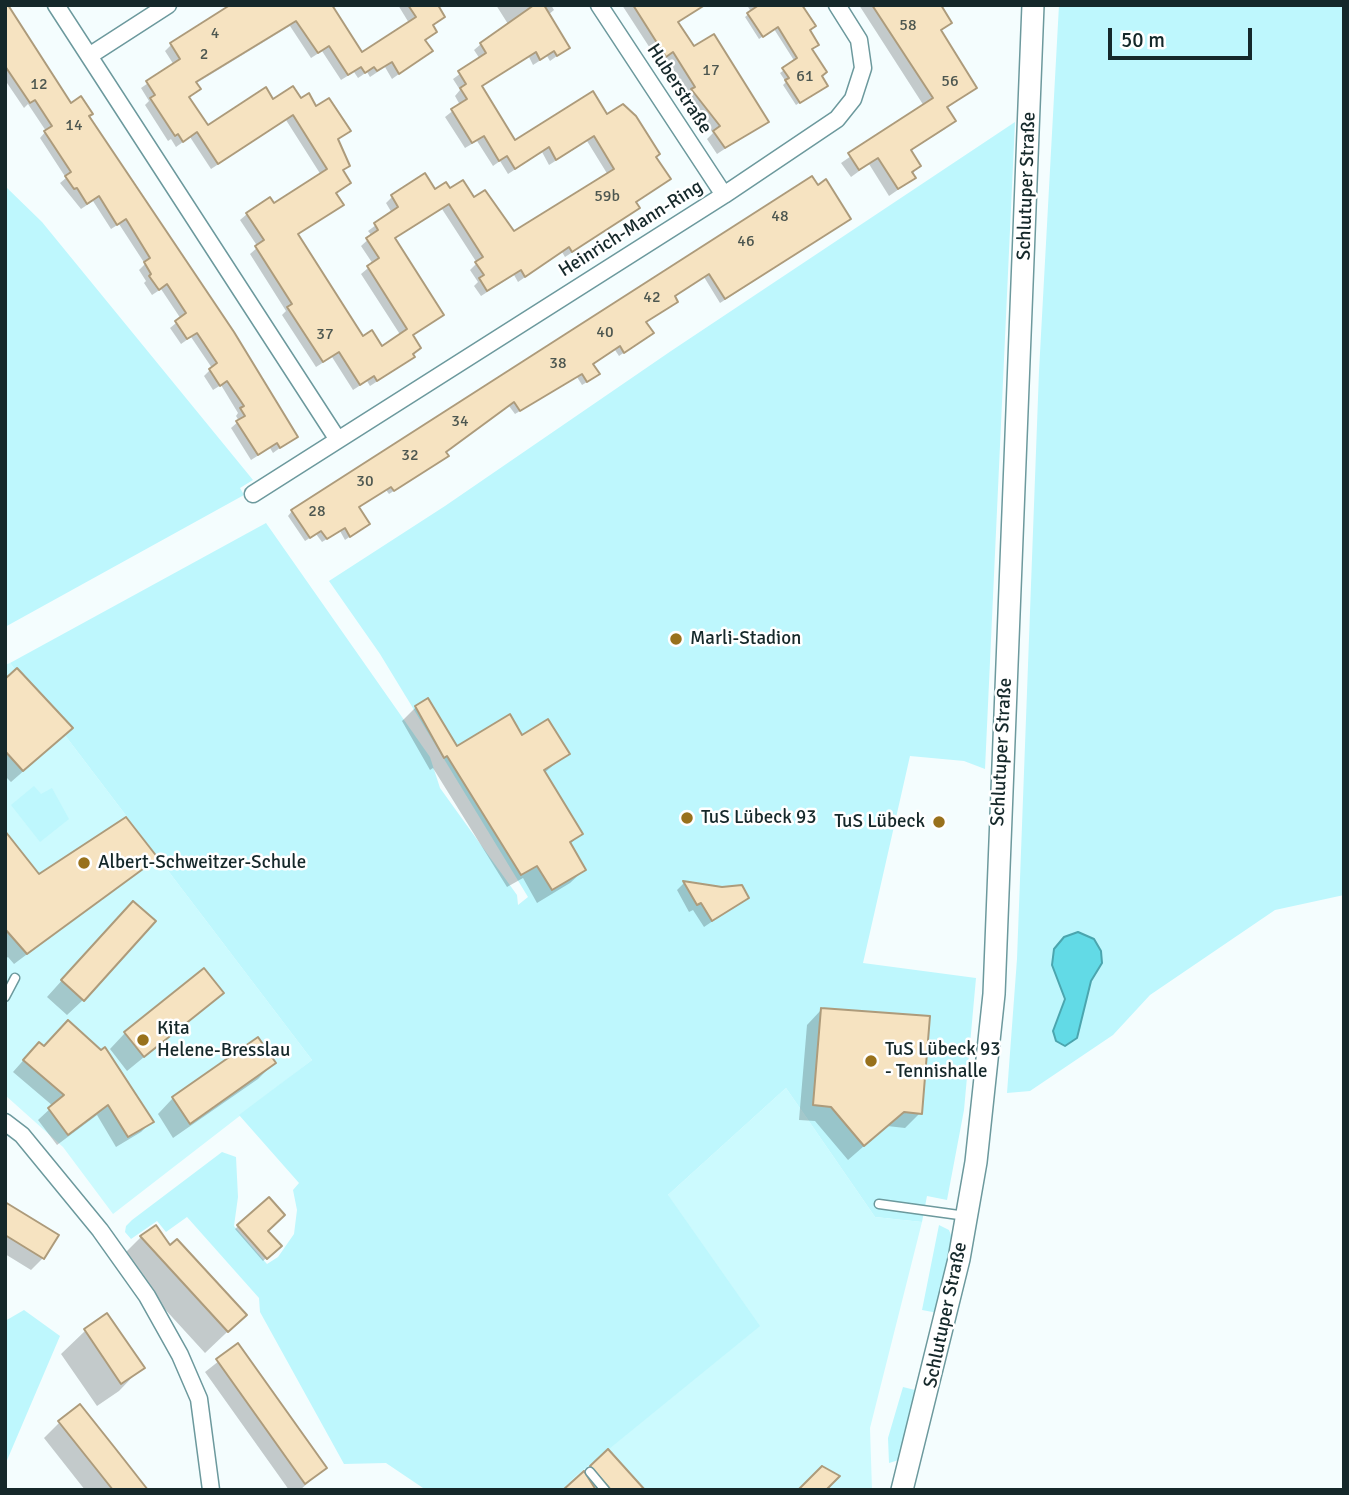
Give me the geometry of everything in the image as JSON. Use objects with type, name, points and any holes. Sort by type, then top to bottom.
[{"type":"main road","name":"Schlutuper Straße","points":[[902,1490],[945,1324],[966,1216],[979,1136],[994,994],[1033,5]]},
{"type":"street","points":[[56,5],[338,440]]},
{"type":"street","points":[[89,56],[168,5]]},
{"type":"street","name":"Huberstraße","points":[[599,5],[724,195]]},
{"type":"street","name":"Heinrich-Mann-Ring","points":[[253,494],[817,135],[837,118],[853,99],[863,68],[859,40],[836,5]]},
{"type":"street","points":[[5,1122],[22,1135],[100,1230],[147,1296],[180,1355],[199,1399],[211,1490]]},
{"type":"lane","points":[[5,997],[15,978]]},
{"type":"lane","points":[[880,1204],[966,1216]]},
{"type":"lane","points":[[590,1472],[605,1490]]},
{"type":"shaded area","points":[[1059,5],[1344,5],[1344,895],[1275,910],[1150,995],[1113,1035],[1030,1091],[1007,1093],[1017,959],[1039,371]],"holes":[[[1064,937],[1102,963],[1091,981],[1077,1038],[1053,1031],[1065,999],[1052,965],[1054,949]]]},
{"type":"shaded area","points":[[1015,122],[985,769],[964,761],[910,756],[863,963],[976,978],[964,1110],[947,1200],[927,1196],[922,1222],[875,1217],[786,1088],[668,1195],[760,1326],[577,1475],[565,1486],[568,1490],[426,1490],[386,1463],[344,1464],[260,1312],[259,1298],[187,1217],[166,1232],[157,1221],[131,1239],[125,1232],[126,1226],[132,1220],[222,1152],[236,1157],[238,1197],[234,1226],[267,1264],[278,1257],[294,1234],[297,1210],[293,1190],[299,1183],[239,1115],[312,1060],[10,663],[266,523],[430,757],[440,788],[517,895],[518,905],[528,897],[380,654],[329,581],[445,506],[671,351]]},
{"type":"shaded area","points":[[5,186],[42,222],[253,480],[240,488],[244,495],[5,627]]},
{"type":"shaded area","name":"Albert-Schweitzer-Schule","points":[[10,663],[312,1060],[113,1214],[63,1147],[5,1095],[5,665]]},
{"type":"shaded area","points":[[34,786],[41,794],[52,788],[69,819],[40,842],[11,805]]},
{"type":"shaded area","points":[[786,1088],[875,1217],[922,1222],[870,1428],[872,1490],[568,1490],[564,1486],[608,1449],[668,1195]]},
{"type":"shaded area","points":[[939,1225],[949,1230],[953,1240],[938,1313],[922,1310]]},
{"type":"shaded area","points":[[24,1310],[60,1336],[5,1465],[5,1321]]},
{"type":"shaded area","points":[[903,1387],[919,1391],[899,1460],[889,1463],[888,1438]]},
{"type":"water","points":[[1078,932],[1094,939],[1101,951],[1102,963],[1091,981],[1077,1038],[1065,1046],[1056,1041],[1053,1031],[1065,999],[1052,965],[1054,949],[1064,937]]},
{"type":"building","points":[[5,5],[8,5],[71,103],[81,96],[93,114],[89,116],[234,332],[298,437],[280,448],[277,443],[258,455],[236,421],[245,416],[240,408],[244,406],[227,381],[220,386],[209,369],[217,363],[197,333],[187,339],[175,321],[186,313],[167,284],[159,290],[149,276],[151,274],[144,262],[150,258],[126,219],[117,225],[99,196],[87,204],[65,176],[71,172],[44,131],[52,126],[35,100],[30,103],[5,66]]},
{"type":"building","points":[[230,5],[332,5],[362,52],[416,17],[408,5],[438,5],[445,17],[433,25],[437,32],[425,40],[433,51],[399,74],[392,62],[377,71],[374,67],[365,73],[361,67],[348,75],[329,46],[318,53],[296,21],[196,82],[201,89],[189,97],[208,125],[266,87],[273,99],[293,86],[301,98],[309,93],[316,106],[329,98],[351,131],[338,139],[350,166],[343,170],[351,183],[336,193],[344,205],[298,234],[363,336],[372,330],[382,346],[407,329],[367,266],[379,258],[366,238],[378,230],[374,223],[398,207],[391,195],[425,173],[435,189],[446,182],[450,188],[463,180],[474,197],[485,190],[514,231],[614,169],[594,136],[556,160],[549,147],[515,169],[507,156],[499,161],[484,136],[472,143],[451,109],[467,99],[460,88],[466,84],[458,71],[486,53],[480,43],[534,5],[544,5],[570,48],[557,56],[554,51],[540,60],[536,52],[482,86],[515,140],[593,91],[607,114],[623,104],[636,116],[660,154],[656,157],[671,179],[636,202],[640,208],[572,252],[569,247],[525,277],[521,270],[487,291],[479,278],[484,275],[475,262],[483,257],[449,204],[395,238],[444,315],[413,335],[421,348],[413,354],[415,357],[377,381],[374,376],[360,385],[339,352],[323,362],[287,307],[292,304],[255,246],[264,240],[246,213],[270,197],[274,203],[327,169],[293,115],[218,164],[197,132],[183,142],[178,134],[175,136],[150,98],[155,95],[146,81],[180,59],[170,43]]},
{"type":"building","points":[[633,5],[705,5],[678,22],[694,46],[714,34],[769,122],[725,148],[713,131],[720,126],[691,89],[695,87],[673,52],[666,57]]},
{"type":"building","points":[[759,5],[802,5],[816,26],[810,30],[819,45],[812,49],[827,72],[822,76],[828,86],[800,103],[785,80],[789,78],[782,68],[797,58],[778,27],[763,37],[747,13]]},
{"type":"building","points":[[872,5],[941,5],[952,23],[941,30],[977,88],[947,107],[956,121],[911,150],[921,166],[912,172],[916,178],[898,189],[878,158],[859,170],[848,153],[933,98]]},
{"type":"building","points":[[812,176],[818,185],[826,179],[851,219],[725,299],[709,274],[675,296],[678,302],[646,322],[654,333],[624,353],[620,346],[593,364],[600,374],[587,382],[582,374],[520,411],[514,402],[446,452],[449,456],[394,491],[391,487],[359,507],[370,524],[350,537],[345,528],[327,539],[321,531],[310,538],[291,510]]},
{"type":"building","points":[[17,668],[73,728],[23,771],[5,751],[5,679]]},
{"type":"building","points":[[428,698],[457,746],[510,714],[522,735],[548,719],[570,754],[544,770],[583,834],[570,842],[586,870],[552,890],[537,866],[521,875],[447,756],[444,758],[415,706]]},
{"type":"building","points":[[126,817],[158,858],[27,954],[5,929],[5,831],[39,874]]},
{"type":"building","points":[[683,881],[722,887],[742,885],[749,898],[712,921],[701,903],[697,905]]},
{"type":"building","points":[[133,901],[156,921],[84,1001],[61,980]]},
{"type":"building","points":[[204,968],[224,993],[144,1057],[124,1032]]},
{"type":"building","name":"TuS Lübeck 93 - Tennishalle","points":[[821,1008],[930,1016],[922,1114],[904,1112],[864,1146],[831,1107],[813,1105]]},
{"type":"building","points":[[68,1020],[101,1050],[105,1047],[154,1122],[128,1137],[108,1105],[68,1135],[48,1108],[64,1095],[23,1060],[39,1042],[44,1046]]},
{"type":"building","points":[[258,1037],[276,1063],[190,1124],[172,1097]]},
{"type":"building","points":[[269,1197],[285,1215],[268,1231],[282,1246],[267,1259],[237,1225]]},
{"type":"building","points":[[5,1202],[59,1235],[44,1259],[5,1235]]},
{"type":"building","points":[[156,1225],[170,1245],[177,1239],[247,1315],[228,1332],[140,1236]]},
{"type":"building","points":[[107,1313],[145,1368],[121,1384],[84,1329]]},
{"type":"building","points":[[238,1343],[327,1468],[305,1484],[216,1359]]},
{"type":"building","points":[[80,1404],[148,1490],[113,1490],[58,1421]]},
{"type":"building","points":[[608,1449],[645,1490],[611,1490],[590,1466]]},
{"type":"building","points":[[822,1466],[840,1476],[826,1490],[798,1490]]},
{"type":"building","points":[[584,1471],[596,1490],[563,1490]]},
{"type":"place","name":"Marli-Stadion","points":[[676,639]]},
{"type":"place","name":"TuS Lübeck 93","points":[[687,818]]},
{"type":"place","name":"TuS Lübeck","points":[[939,822]]},
{"type":"place","name":"Albert-Schweitzer-Schule","points":[[84,863]]},
{"type":"place","name":"Kita Helene-Bresslau","points":[[143,1040]]},
{"type":"place","name":"TuS Lübeck 93 - Tennishalle","points":[[871,1061]]}]
